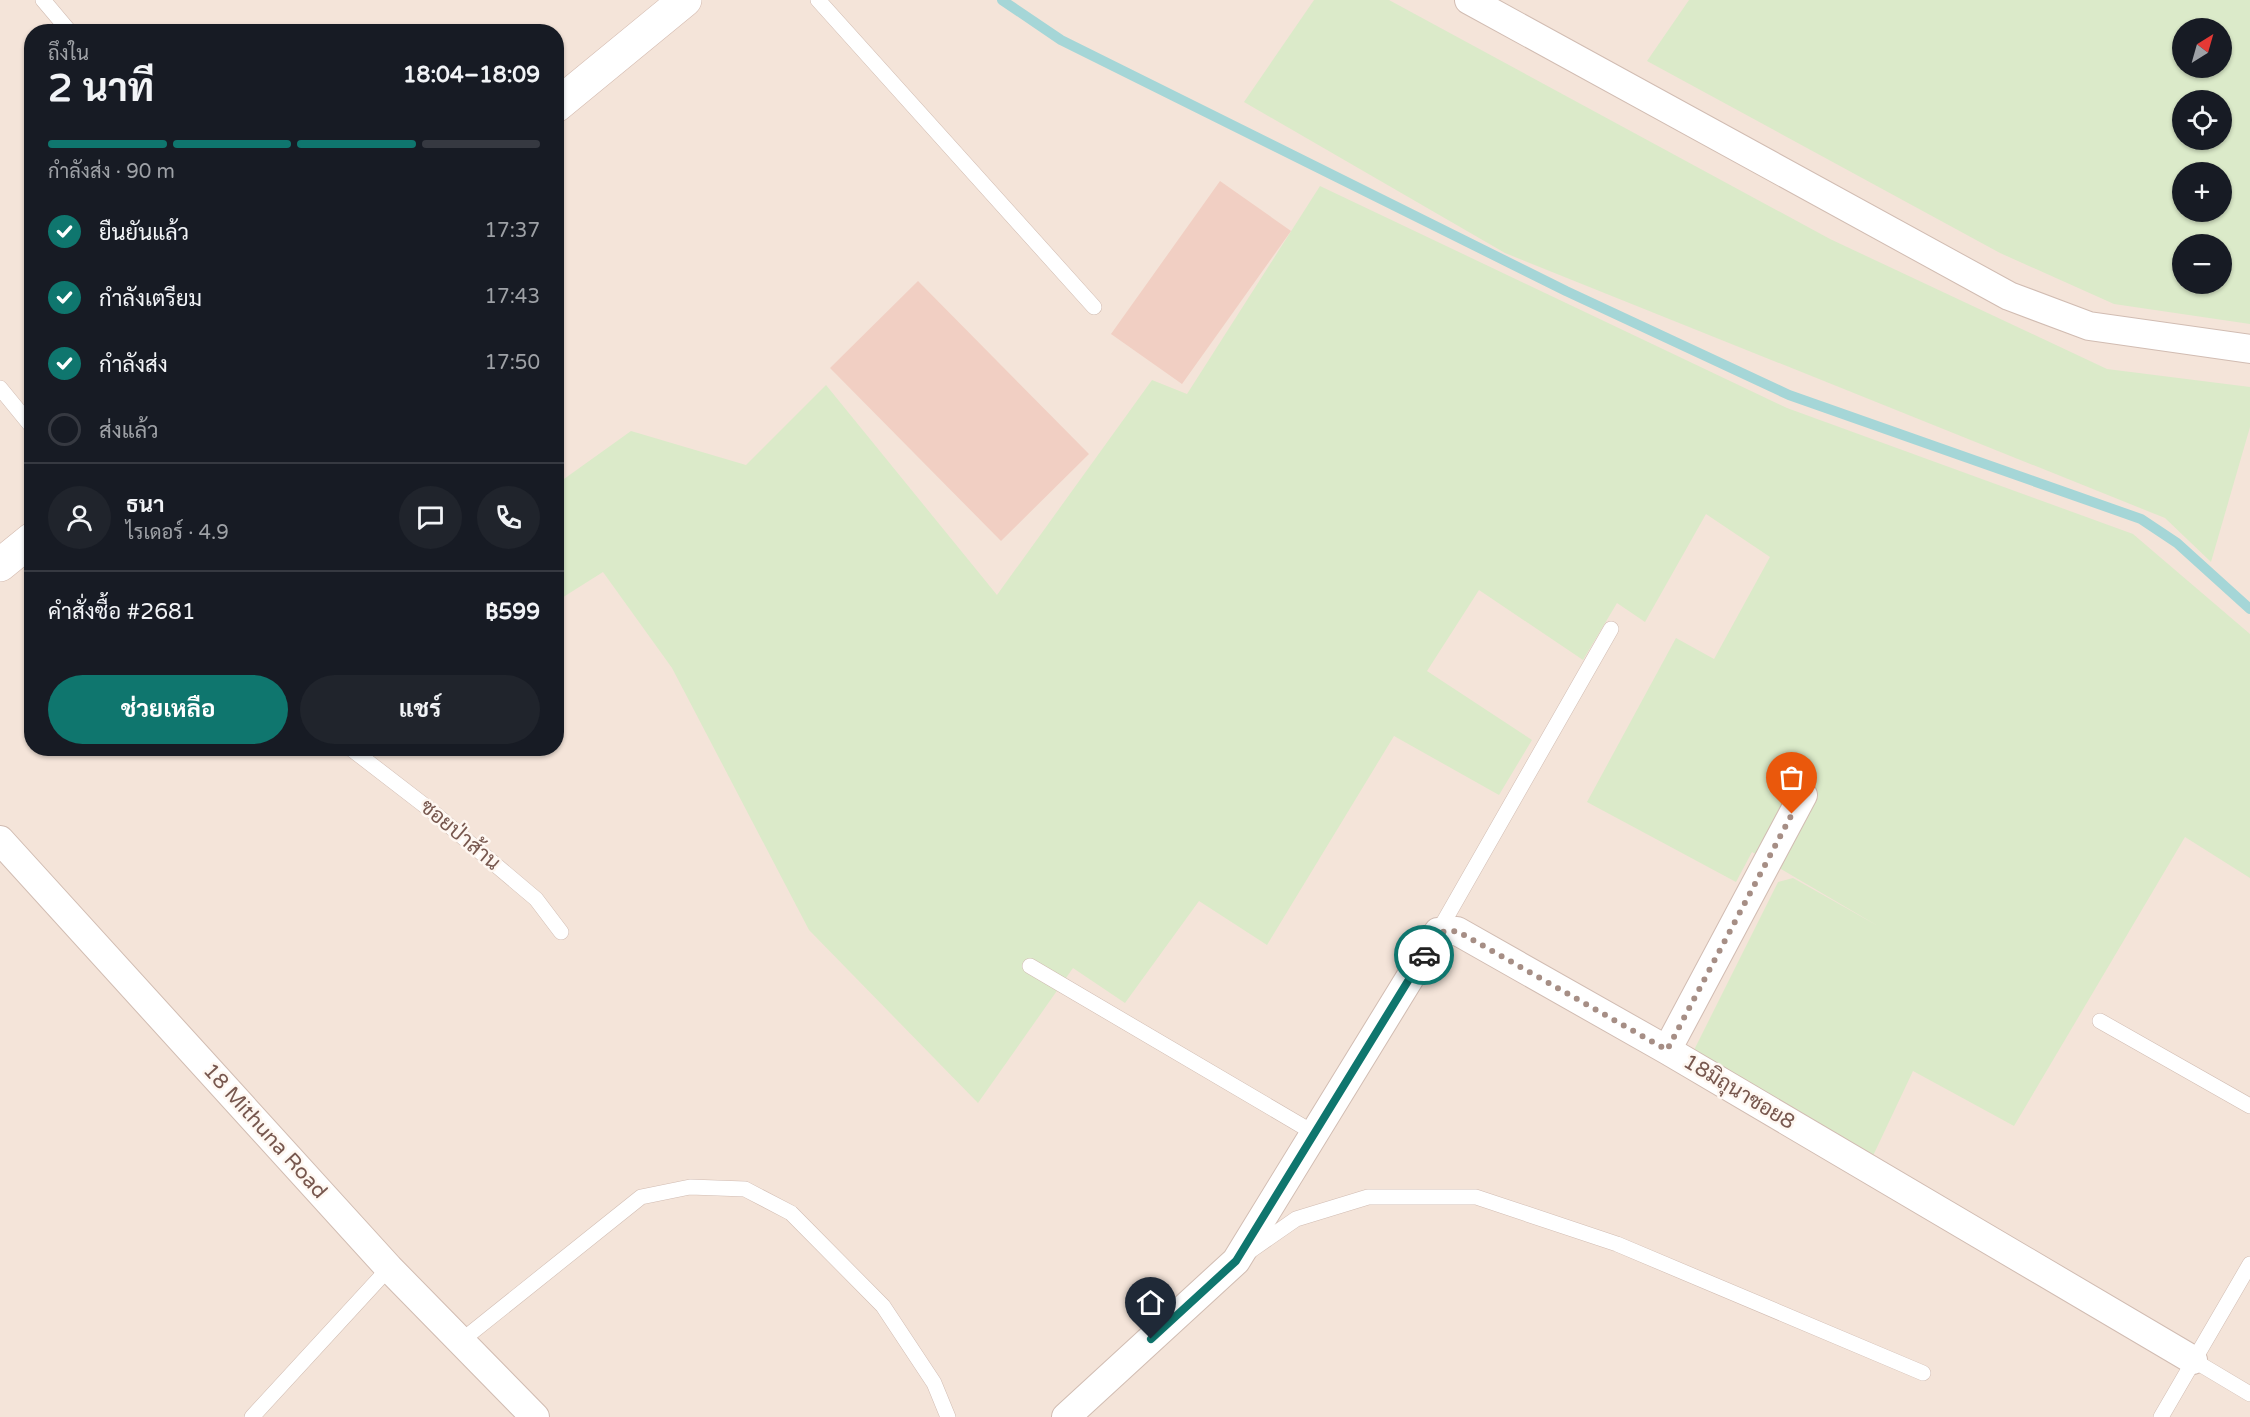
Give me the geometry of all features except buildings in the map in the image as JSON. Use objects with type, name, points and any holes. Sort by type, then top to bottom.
[{"type":"main road","points":[[564,99],[685,0]]},
{"type":"main road","points":[[0,565],[24,546]]},
{"type":"street","points":[[1469,0],[2009,296],[2089,326],[2250,349]]},
{"type":"street","points":[[1667,1050],[1803,795]]},
{"type":"street","name":"18 Mithuna Road","points":[[0,840],[389,1268],[535,1417]]},
{"type":"street","name":"18มิถุนาซอย8","points":[[1438,932],[1457,931],[1667,1050],[2193,1360]]},
{"type":"street","points":[[1066,1417],[1236,1261],[1438,932]]},
{"type":"lane","points":[[43,0],[63,24]]},
{"type":"lane","points":[[818,0],[1094,307]]},
{"type":"lane","points":[[0,388],[24,417]]},
{"type":"lane","points":[[1438,932],[1611,629]]},
{"type":"lane","name":"ซอยป่าส้าน","points":[[360,756],[433,812],[537,899],[561,932]]},
{"type":"lane","points":[[1030,966],[1314,1134]]},
{"type":"lane","points":[[2100,1021],[2250,1106]]},
{"type":"lane","points":[[461,1341],[641,1197],[690,1187],[745,1189],[792,1213],[883,1306],[934,1383],[948,1417]]},
{"type":"lane","points":[[1236,1261],[1296,1219],[1368,1197],[1476,1197],[1617,1244],[1923,1373]]},
{"type":"lane","points":[[2161,1417],[2250,1264]]},
{"type":"lane","points":[[252,1417],[389,1268]]},
{"type":"lane","points":[[2193,1360],[2250,1394]]},
{"type":"shaded area","points":[[0,0],[2250,0],[2250,1417],[0,1417]]},
{"type":"green space","points":[[1314,0],[1389,0],[1830,239],[2107,369],[2250,387],[2250,427],[2211,562],[2165,518],[1505,253],[1244,102]]},
{"type":"green space","points":[[1689,0],[2250,0],[2250,324],[2114,304],[2000,253],[1647,61]]},
{"type":"green space","points":[[1320,186],[1787,408],[2133,534],[2250,634],[2250,878],[2185,837],[2014,1126],[1913,1071],[1871,1160],[1692,1054],[1778,882],[1793,878],[1878,926],[1752,852],[1736,882],[1587,802],[1676,638],[1714,659],[1770,557],[1706,514],[1645,622],[1617,603],[1583,660],[1479,590],[1427,671],[1532,740],[1499,795],[1394,736],[1267,945],[1199,901],[1125,1003],[1073,968],[978,1103],[809,930],[672,668],[603,572],[564,597],[564,479],[631,431],[746,465],[826,385],[997,595],[1152,380],[1187,394]]},
{"type":"waterway","points":[[1002,0],[1061,40],[1566,291],[1789,395],[2141,519],[2177,543],[2250,609]]},
{"type":"way so far","points":[[1424,955],[1438,932],[1457,931],[1667,1050],[1792,814]]},
{"type":"route","points":[[1151,1339],[1236,1261],[1424,955]]}]
